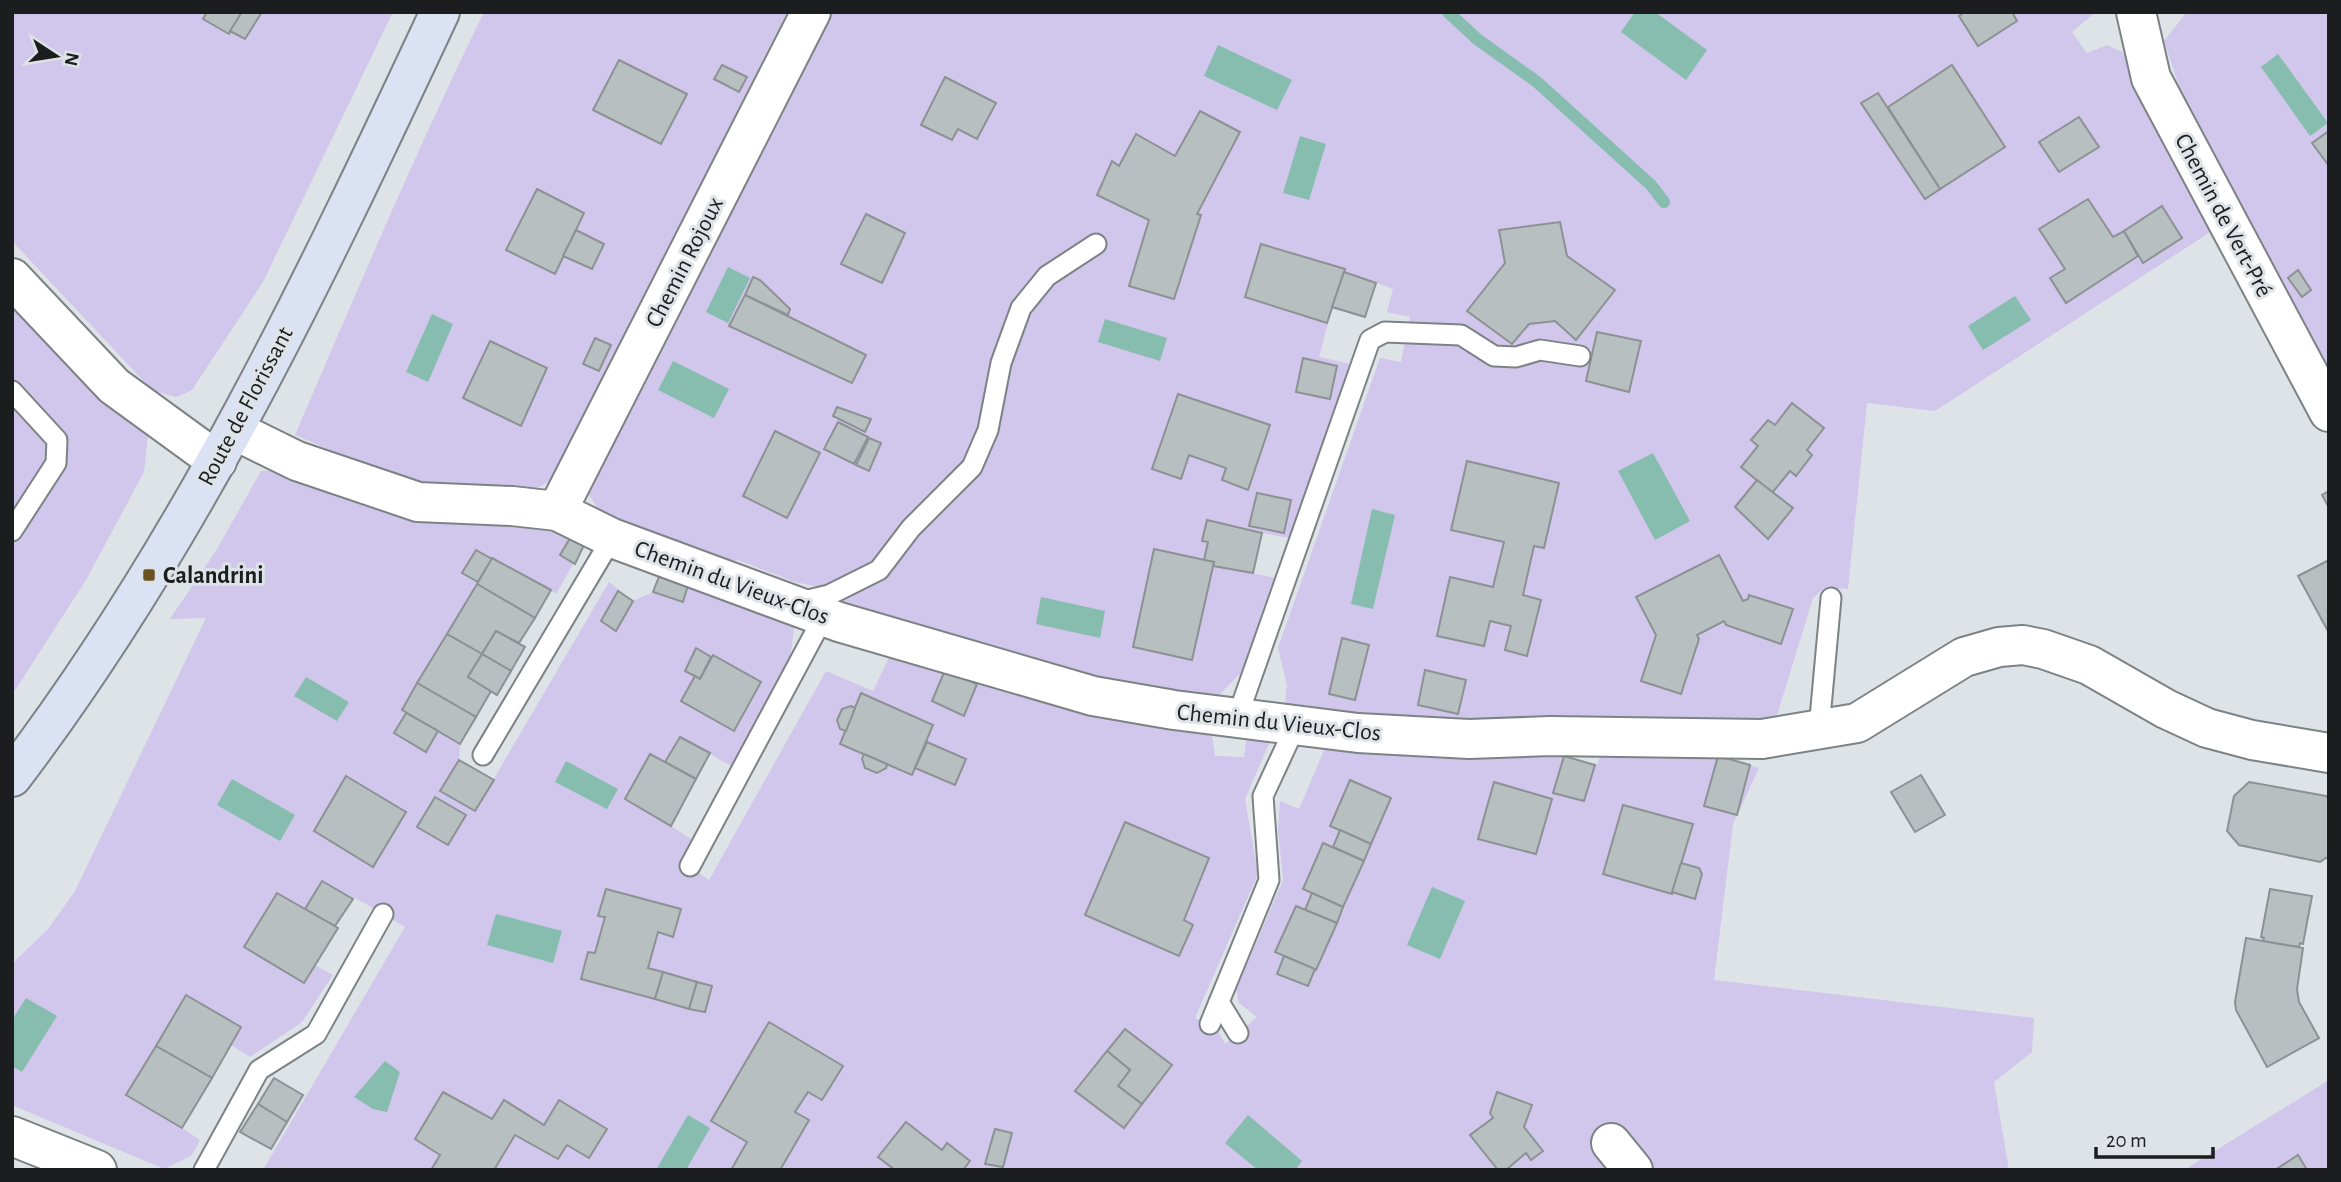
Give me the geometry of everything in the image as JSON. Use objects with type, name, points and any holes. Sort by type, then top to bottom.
[{"type":"main road","name":"Route de Florissant","points":[[12,777],[118,627],[226,445],[326,255],[440,12]]},
{"type":"street","name":"Chemin Rojoux","points":[[557,511],[811,12]]},
{"type":"street","name":"Chemin de Vert-Pré","points":[[2145,17],[2151,78],[2329,412]]},
{"type":"street","name":"Chemin du Vieux-Clos","points":[[12,278],[114,386],[226,445],[297,461],[418,502],[557,511],[612,538],[808,610],[964,660],[1093,696],[1174,710],[1358,733],[1469,738],[1550,736],[1762,739],[1857,723],[1964,657],[1999,647],[2024,645],[2089,665],[2166,709],[2207,728],[2252,740],[2329,752]]},
{"type":"street","points":[[12,1136],[97,1170]]},
{"type":"lane","points":[[690,866],[808,610],[829,595],[879,570],[911,528],[972,467],[988,430],[1001,363],[1021,308],[1048,276],[1096,244]]},
{"type":"lane","points":[[1237,718],[1370,340],[1385,332],[1461,335],[1494,356],[1516,357],[1540,350],[1580,356]]},
{"type":"lane","points":[[12,391],[57,440],[56,464],[12,531]]},
{"type":"lane","points":[[483,755],[612,538]]},
{"type":"lane","points":[[1819,729],[1830,598]]},
{"type":"lane","points":[[1210,1024],[1269,880],[1263,796],[1296,725]]},
{"type":"lane","points":[[204,1170],[259,1070],[316,1034],[383,914]]},
{"type":"lane","points":[[1219,1002],[1238,1033]]},
{"type":"shaded area","points":[[12,12],[393,12],[263,282],[192,390],[176,397],[153,391],[12,241]]},
{"type":"shaded area","points":[[484,12],[787,12],[552,480],[522,496],[434,494],[295,435],[410,169]]},
{"type":"shaded area","points":[[827,12],[2096,12],[2072,32],[2087,53],[2107,45],[2123,52],[2212,231],[1935,411],[1867,403],[1848,589],[1824,588],[1813,598],[1774,725],[1554,723],[1284,711],[1287,685],[1278,648],[1380,358],[1401,362],[1410,317],[1387,312],[1393,289],[1377,283],[1365,317],[1332,308],[1319,357],[1350,364],[1289,538],[1262,533],[1253,573],[1274,578],[1241,673],[1212,702],[1041,668],[838,602],[823,588],[795,582],[738,560],[729,561],[601,514],[586,490]]},
{"type":"shaded area","points":[[1635,12],[1655,12],[1707,50],[1686,80],[1621,32]]},
{"type":"shaded area","points":[[2187,12],[2329,12],[2329,383],[2187,110],[2164,41]]},
{"type":"shaded area","points":[[1218,45],[1292,80],[1277,110],[1204,76]]},
{"type":"shaded area","points":[[2278,54],[2328,123],[2310,136],[2261,67]]},
{"type":"shaded area","points":[[1300,136],[1326,144],[1309,200],[1283,193]]},
{"type":"shaded area","points":[[728,267],[750,278],[728,323],[706,312]]},
{"type":"shaded area","points":[[2015,296],[2031,320],[1983,350],[1968,326]]},
{"type":"shaded area","points":[[12,299],[148,435],[144,472],[86,580],[12,695]]},
{"type":"shaded area","points":[[432,314],[453,324],[428,382],[406,372]]},
{"type":"shaded area","points":[[1105,319],[1167,338],[1160,361],[1098,342]]},
{"type":"shaded area","points":[[673,361],[729,389],[714,418],[658,390]]},
{"type":"shaded area","points":[[1653,453],[1690,521],[1655,540],[1618,471]]},
{"type":"shaded area","points":[[275,470],[515,519],[582,538],[585,543],[556,594],[551,591],[535,618],[477,584],[417,683],[476,717],[460,744],[459,760],[440,791],[475,811],[609,582],[633,601],[653,592],[682,602],[691,578],[795,619],[790,660],[731,766],[710,754],[671,826],[691,839],[682,861],[709,880],[826,671],[873,691],[894,647],[1211,729],[1215,756],[1244,757],[1247,734],[1272,737],[1245,799],[1258,874],[1195,1018],[1216,1027],[1225,1044],[1257,1017],[1239,1003],[1236,990],[1283,880],[1278,829],[1280,801],[1299,809],[1328,741],[1565,751],[1564,756],[1597,765],[1602,751],[1716,755],[1759,768],[1733,824],[1714,980],[2034,1018],[2032,1052],[1994,1082],[2009,1170],[263,1170],[405,927],[354,897],[315,965],[333,975],[302,1022],[250,1057],[231,1045],[182,1128],[200,1140],[192,1155],[164,1169],[12,1105],[12,964],[48,929],[75,891],[206,618],[170,619],[217,549],[261,471]]},
{"type":"shaded area","points":[[1372,509],[1395,515],[1373,609],[1351,604]]},
{"type":"shaded area","points":[[1041,597],[1105,611],[1100,638],[1036,624]]},
{"type":"shaded area","points":[[306,677],[349,702],[337,721],[294,696]]},
{"type":"shaded area","points":[[566,761],[618,789],[607,809],[555,782]]},
{"type":"shaded area","points":[[232,779],[295,815],[280,841],[217,805]]},
{"type":"shaded area","points":[[1432,887],[1465,901],[1440,959],[1407,945]]},
{"type":"shaded area","points":[[496,914],[562,931],[553,963],[487,945]]},
{"type":"shaded area","points":[[26,998],[57,1016],[22,1072],[12,1066],[12,1020]]},
{"type":"shaded area","points":[[385,1061],[400,1072],[387,1112],[373,1109],[354,1097]]},
{"type":"shaded area","points":[[2329,1080],[2329,1170],[2184,1170]]},
{"type":"shaded area","points":[[688,1115],[710,1128],[686,1170],[656,1170]]},
{"type":"shaded area","points":[[1248,1115],[1302,1161],[1295,1170],[1258,1170],[1225,1143]]},
{"type":"building","points":[[207,12],[242,12],[229,34],[203,19]]},
{"type":"building","points":[[242,12],[262,12],[245,39],[230,31]]},
{"type":"building","points":[[1965,12],[2012,12],[2017,21],[1978,46],[1959,16]]},
{"type":"building","points":[[619,60],[687,94],[661,144],[593,110]]},
{"type":"building","points":[[722,65],[747,77],[739,92],[714,79]]},
{"type":"building","points":[[1952,65],[2005,147],[1940,189],[1888,107]]},
{"type":"building","points":[[945,77],[996,103],[977,139],[958,129],[952,140],[921,125]]},
{"type":"building","points":[[1878,93],[1940,189],[1925,199],[1861,103]]},
{"type":"building","points":[[1200,111],[1240,132],[1197,214],[1201,215],[1174,299],[1129,286],[1149,220],[1097,195],[1112,161],[1119,166],[1136,134],[1175,156]]},
{"type":"building","points":[[2079,117],[2099,147],[2059,172],[2039,142]]},
{"type":"building","points":[[2329,131],[2329,166],[2312,143]]},
{"type":"building","points":[[537,189],[584,213],[555,274],[506,250]]},
{"type":"building","points":[[2088,199],[2113,237],[2124,231],[2138,256],[2066,303],[2050,278],[2065,269],[2039,229]]},
{"type":"building","points":[[2162,206],[2182,238],[2143,263],[2124,231]]},
{"type":"building","points":[[866,214],[905,233],[882,283],[841,264]]},
{"type":"building","points":[[1560,222],[1567,256],[1615,290],[1576,340],[1555,321],[1529,324],[1512,344],[1467,311],[1505,263],[1499,230]]},
{"type":"building","points":[[576,230],[604,244],[592,269],[563,256]]},
{"type":"building","points":[[1261,244],[1345,269],[1327,323],[1245,297]]},
{"type":"building","points":[[2298,270],[2311,290],[2302,297],[2288,278]]},
{"type":"building","points":[[1344,272],[1376,283],[1365,317],[1332,307]]},
{"type":"building","points":[[753,277],[760,280],[790,309],[788,315],[745,295]]},
{"type":"building","points":[[745,295],[866,355],[852,383],[729,326]]},
{"type":"building","points":[[1597,332],[1641,341],[1629,392],[1586,381]]},
{"type":"building","points":[[595,338],[611,345],[599,371],[583,364]]},
{"type":"building","points":[[490,341],[547,368],[521,426],[463,398]]},
{"type":"building","points":[[1303,358],[1337,366],[1330,399],[1296,392]]},
{"type":"building","points":[[1178,394],[1270,425],[1248,490],[1222,480],[1226,468],[1189,455],[1181,479],[1152,469]]},
{"type":"building","points":[[1792,403],[1824,428],[1807,450],[1812,455],[1796,476],[1790,471],[1772,493],[1741,467],[1758,446],[1751,440],[1768,420],[1775,425]]},
{"type":"building","points":[[837,407],[871,419],[865,432],[833,416]]},
{"type":"building","points":[[838,422],[868,437],[854,464],[824,449]]},
{"type":"building","points":[[775,431],[820,453],[787,518],[743,496]]},
{"type":"building","points":[[869,438],[881,443],[869,471],[856,465]]},
{"type":"building","points":[[1467,461],[1559,483],[1544,548],[1534,546],[1523,595],[1541,600],[1527,656],[1505,650],[1511,626],[1490,621],[1484,646],[1437,636],[1450,577],[1493,587],[1504,542],[1451,530]]},
{"type":"building","points":[[1757,480],[1793,508],[1768,539],[1735,507]]},
{"type":"building","points":[[2329,491],[2329,508],[2322,495]]},
{"type":"building","points":[[1257,493],[1291,500],[1284,533],[1249,526]]},
{"type":"building","points":[[1207,520],[1262,533],[1253,573],[1213,566],[1214,562],[1204,560],[1208,542],[1202,541]]},
{"type":"building","points":[[572,535],[585,543],[575,564],[560,555]]},
{"type":"building","points":[[1154,549],[1214,562],[1192,660],[1133,647]]},
{"type":"building","points":[[476,550],[492,559],[478,582],[462,573]]},
{"type":"building","points":[[1719,555],[1743,601],[1748,599],[1749,595],[1793,609],[1781,644],[1726,625],[1724,621],[1697,635],[1699,639],[1681,694],[1641,681],[1656,635],[1636,597]]},
{"type":"building","points":[[492,558],[551,590],[535,618],[477,584]]},
{"type":"building","points":[[2329,560],[2329,633],[2298,576]]},
{"type":"building","points":[[660,574],[688,585],[683,602],[653,592]]},
{"type":"building","points":[[477,584],[535,618],[519,643],[496,631],[482,654],[447,634]]},
{"type":"building","points":[[618,591],[633,601],[616,631],[601,621]]},
{"type":"building","points":[[496,631],[525,647],[511,671],[482,654]]},
{"type":"building","points":[[447,634],[482,654],[468,677],[491,691],[476,717],[417,683]]},
{"type":"building","points":[[1342,638],[1369,645],[1355,700],[1329,694]]},
{"type":"building","points":[[696,648],[711,657],[700,679],[685,671]]},
{"type":"building","points":[[482,654],[511,671],[497,695],[468,677]]},
{"type":"building","points":[[713,655],[761,682],[734,731],[681,701],[695,676],[700,679]]},
{"type":"building","points":[[945,670],[977,684],[964,716],[932,701]]},
{"type":"building","points":[[1425,670],[1466,680],[1458,714],[1418,705]]},
{"type":"building","points":[[417,683],[476,717],[460,744],[402,710]]},
{"type":"building","points":[[861,693],[933,725],[912,775],[840,744]]},
{"type":"building","points":[[851,706],[855,708],[846,731],[840,729],[837,720],[842,709]]},
{"type":"building","points":[[406,713],[438,731],[426,752],[394,733]]},
{"type":"building","points":[[680,737],[710,753],[696,779],[665,762]]},
{"type":"building","points":[[927,742],[966,759],[955,785],[915,768]]},
{"type":"building","points":[[650,754],[696,779],[671,826],[625,799]]},
{"type":"building","points":[[864,754],[887,764],[886,768],[877,773],[865,768],[862,759]]},
{"type":"building","points":[[1564,756],[1595,765],[1584,801],[1553,793]]},
{"type":"building","points":[[1718,756],[1750,765],[1737,815],[1704,806]]},
{"type":"building","points":[[459,760],[494,780],[475,811],[440,791]]},
{"type":"building","points":[[1921,775],[1945,815],[1915,832],[1891,792]]},
{"type":"building","points":[[346,776],[406,812],[373,867],[314,831]]},
{"type":"building","points":[[1350,780],[1391,798],[1371,844],[1330,826]]},
{"type":"building","points":[[1494,782],[1552,799],[1536,854],[1478,839]]},
{"type":"building","points":[[2249,782],[2326,796],[2329,800],[2329,856],[2320,862],[2239,845],[2227,831],[2234,796]]},
{"type":"building","points":[[435,797],[466,815],[448,845],[417,827]]},
{"type":"building","points":[[1623,805],[1693,824],[1672,894],[1603,874]]},
{"type":"building","points":[[1125,822],[1209,858],[1184,920],[1193,925],[1179,956],[1085,915]]},
{"type":"building","points":[[1340,830],[1371,844],[1364,861],[1333,847]]},
{"type":"building","points":[[1323,843],[1364,861],[1343,907],[1303,889]]},
{"type":"building","points":[[1681,863],[1699,868],[1702,874],[1695,899],[1672,892]]},
{"type":"building","points":[[322,881],[353,899],[335,926],[305,909]]},
{"type":"building","points":[[606,889],[681,909],[673,937],[658,932],[648,968],[663,972],[655,999],[581,979],[588,952],[595,953],[605,917],[598,916]]},
{"type":"building","points":[[2270,889],[2312,896],[2303,944],[2300,943],[2299,947],[2263,942],[2264,938],[2261,937]]},
{"type":"building","points":[[277,893],[338,928],[304,983],[244,947]]},
{"type":"building","points":[[1312,893],[1343,907],[1337,923],[1305,910]]},
{"type":"building","points":[[1296,906],[1337,923],[1316,970],[1275,952]]},
{"type":"building","points":[[2246,938],[2303,948],[2297,989],[2299,1002],[2319,1038],[2267,1067],[2236,1010]]},
{"type":"building","points":[[1284,956],[1315,969],[1308,986],[1277,974]]},
{"type":"building","points":[[663,972],[697,982],[689,1009],[655,999]]},
{"type":"building","points":[[697,982],[712,986],[705,1012],[689,1009]]},
{"type":"building","points":[[186,995],[241,1027],[212,1078],[156,1046]]},
{"type":"building","points":[[769,1022],[843,1066],[822,1100],[808,1092],[795,1112],[809,1120],[780,1170],[731,1170],[747,1142],[711,1121]]},
{"type":"building","points":[[1125,1029],[1172,1065],[1142,1104],[1118,1086],[1130,1070],[1107,1051]]},
{"type":"building","points":[[156,1046],[212,1078],[182,1128],[126,1095]]},
{"type":"building","points":[[1107,1051],[1130,1070],[1118,1086],[1142,1104],[1124,1128],[1075,1091]]},
{"type":"building","points":[[274,1078],[303,1095],[287,1122],[258,1104]]},
{"type":"building","points":[[443,1092],[492,1119],[504,1100],[544,1125],[559,1100],[607,1129],[589,1158],[567,1145],[558,1159],[515,1135],[494,1170],[431,1170],[440,1155],[415,1139]]},
{"type":"building","points":[[1497,1092],[1532,1105],[1524,1127],[1543,1151],[1531,1160],[1526,1153],[1506,1170],[1498,1170],[1470,1135],[1493,1118],[1490,1113]]},
{"type":"building","points":[[258,1104],[287,1122],[271,1149],[240,1132]]},
{"type":"building","points":[[906,1122],[942,1150],[947,1143],[970,1161],[963,1170],[895,1170],[878,1157]]},
{"type":"building","points":[[995,1129],[1012,1133],[1003,1167],[985,1164]]},
{"type":"building","points":[[2298,1155],[2307,1170],[2275,1170]]},
{"type":"waterway","points":[[1448,12],[1477,39],[1537,82],[1651,185],[1664,202]]},
{"type":"place","name":"Calandrini","points":[[149,575]]}]
